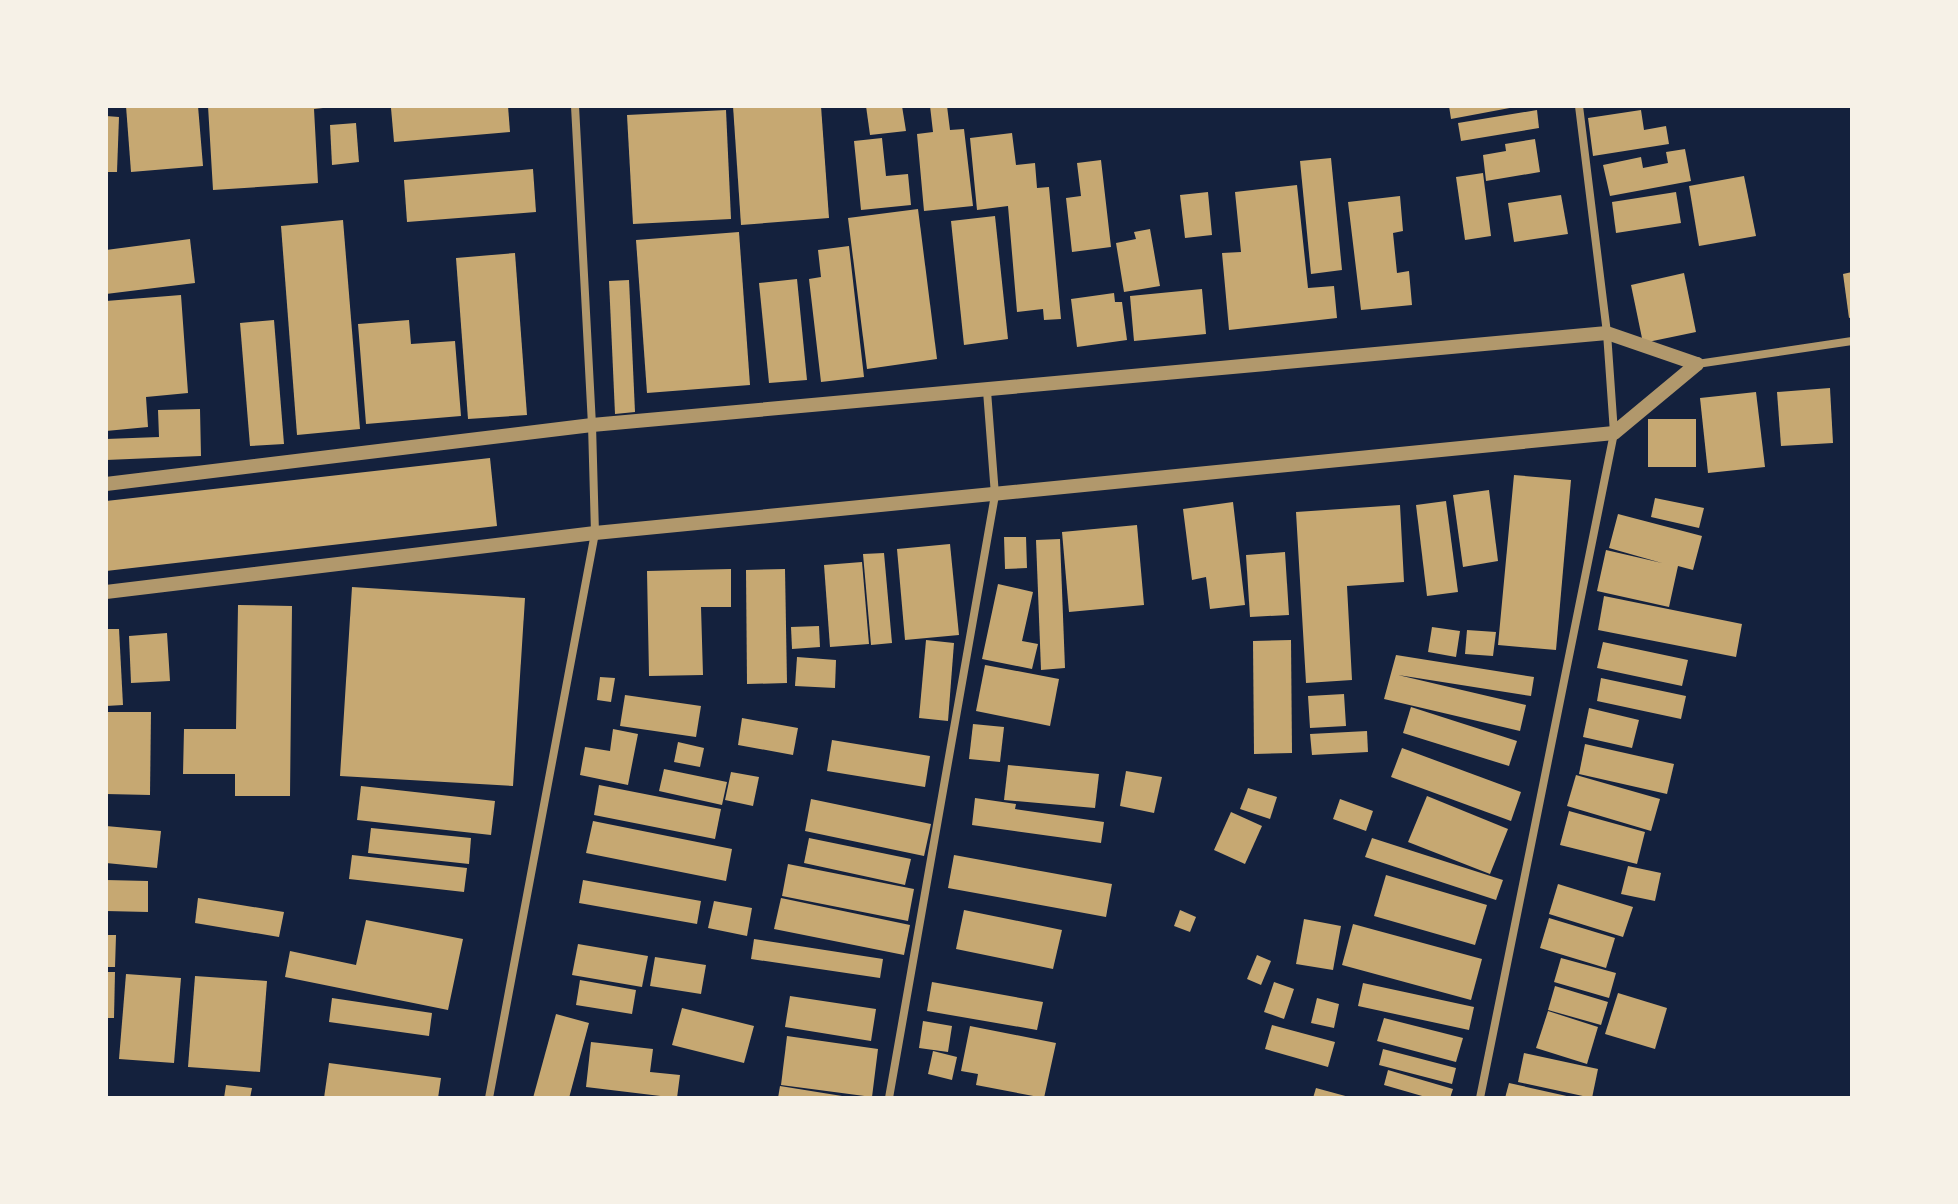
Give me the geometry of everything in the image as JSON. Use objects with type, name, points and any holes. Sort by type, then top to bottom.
[{"type":"street","points":[[489,1098],[595,533],[575,106]]},
{"type":"street","points":[[1480,1098],[1614,433],[1607,333],[1579,106]]},
{"type":"street","points":[[106,484],[592,425],[1607,333],[1697,364],[1852,341]]},
{"type":"street","points":[[106,592],[595,533],[1614,433],[1697,364]]},
{"type":"street","points":[[889,1098],[995,495],[987,391]]},
{"type":"building","points":[[126,106],[198,106],[203,166],[131,172]]},
{"type":"building","points":[[208,106],[323,106],[314,109],[318,183],[213,190]]},
{"type":"building","points":[[508,106],[510,132],[394,142],[391,108]]},
{"type":"building","points":[[733,106],[821,106],[829,218],[741,225]]},
{"type":"building","points":[[866,106],[902,106],[906,131],[870,135]]},
{"type":"building","points":[[930,106],[947,106],[950,130],[964,129],[973,206],[924,211],[917,134],[933,132]]},
{"type":"building","points":[[1449,106],[1515,106],[1515,107],[1451,119]]},
{"type":"building","points":[[726,110],[731,219],[633,224],[627,115]]},
{"type":"building","points":[[1537,110],[1539,128],[1461,141],[1458,123]]},
{"type":"building","points":[[1641,110],[1644,130],[1666,126],[1669,144],[1593,156],[1588,118]]},
{"type":"building","points":[[106,116],[119,117],[117,172],[106,172]]},
{"type":"building","points":[[356,123],[359,162],[332,165],[330,125]]},
{"type":"building","points":[[1012,133],[1016,165],[1035,163],[1037,188],[1049,187],[1061,319],[1044,320],[1043,309],[1017,312],[1008,206],[977,210],[970,138]]},
{"type":"building","points":[[882,138],[886,176],[908,174],[911,205],[861,210],[854,141]]},
{"type":"building","points":[[1535,139],[1540,172],[1486,181],[1483,155],[1506,151],[1505,144]]},
{"type":"building","points":[[1685,149],[1691,181],[1610,196],[1603,165],[1641,157],[1643,168],[1668,163],[1666,152]]},
{"type":"building","points":[[1331,158],[1342,270],[1311,274],[1300,161]]},
{"type":"building","points":[[1101,160],[1111,247],[1072,252],[1066,198],[1081,196],[1077,163]]},
{"type":"building","points":[[533,169],[536,212],[407,222],[404,180]]},
{"type":"building","points":[[1483,173],[1491,236],[1465,240],[1456,177]]},
{"type":"building","points":[[1744,176],[1756,236],[1699,246],[1689,186]]},
{"type":"building","points":[[1297,185],[1308,288],[1334,286],[1337,318],[1229,330],[1222,253],[1241,252],[1235,192]]},
{"type":"building","points":[[1208,192],[1212,235],[1185,238],[1180,195]]},
{"type":"building","points":[[1676,192],[1681,223],[1616,233],[1612,202]]},
{"type":"building","points":[[1561,195],[1568,234],[1514,242],[1508,203]]},
{"type":"building","points":[[1400,196],[1403,231],[1393,233],[1397,273],[1409,271],[1412,305],[1361,310],[1348,202]]},
{"type":"building","points":[[918,209],[937,359],[867,369],[848,218]]},
{"type":"building","points":[[995,216],[1008,339],[964,345],[951,221]]},
{"type":"building","points":[[343,220],[360,429],[297,435],[281,226]]},
{"type":"building","points":[[1150,229],[1160,286],[1124,292],[1116,243],[1136,239],[1134,232]]},
{"type":"building","points":[[739,232],[750,385],[647,393],[636,240]]},
{"type":"building","points":[[190,239],[195,283],[106,294],[106,250]]},
{"type":"building","points":[[849,246],[864,377],[821,382],[809,279],[821,277],[818,250]]},
{"type":"building","points":[[515,253],[527,415],[468,419],[456,258]]},
{"type":"building","points":[[1852,272],[1852,317],[1849,318],[1843,274]]},
{"type":"building","points":[[1684,273],[1696,332],[1643,343],[1631,285]]},
{"type":"building","points":[[797,279],[807,380],[769,383],[759,283]]},
{"type":"building","points":[[629,280],[635,412],[615,414],[609,281]]},
{"type":"building","points":[[1202,289],[1206,334],[1134,341],[1130,296]]},
{"type":"building","points":[[1114,293],[1115,302],[1122,302],[1127,340],[1077,347],[1071,299]]},
{"type":"building","points":[[181,295],[188,393],[146,397],[148,427],[106,431],[106,301]]},
{"type":"building","points":[[274,320],[284,444],[250,446],[240,323]]},
{"type":"building","points":[[409,320],[411,344],[455,341],[461,416],[366,424],[358,324]]},
{"type":"building","points":[[1830,388],[1833,443],[1781,446],[1777,392]]},
{"type":"building","points":[[1756,392],[1765,467],[1708,473],[1700,398]]},
{"type":"building","points":[[200,409],[201,456],[106,460],[106,439],[159,437],[158,410]]},
{"type":"building","points":[[1648,419],[1696,419],[1696,467],[1648,467]]},
{"type":"building","points":[[490,458],[497,526],[106,571],[106,501]]},
{"type":"building","points":[[1514,475],[1571,480],[1556,650],[1498,645]]},
{"type":"building","points":[[1489,490],[1498,561],[1463,567],[1453,495]]},
{"type":"building","points":[[1655,498],[1704,508],[1699,528],[1651,517]]},
{"type":"building","points":[[1446,501],[1458,592],[1427,596],[1416,505]]},
{"type":"building","points":[[1233,502],[1245,605],[1210,609],[1206,577],[1192,580],[1183,509]]},
{"type":"building","points":[[1400,505],[1404,582],[1347,586],[1352,680],[1306,683],[1296,512]]},
{"type":"building","points":[[1618,514],[1702,536],[1693,570],[1678,566],[1669,607],[1597,591],[1606,550],[1662,563],[1609,548]]},
{"type":"building","points":[[1137,525],[1144,605],[1069,612],[1062,532]]},
{"type":"building","points":[[1004,537],[1026,537],[1027,568],[1005,569]]},
{"type":"building","points":[[1060,539],[1065,668],[1041,670],[1036,540]]},
{"type":"building","points":[[950,544],[959,635],[905,640],[897,549]]},
{"type":"building","points":[[1285,552],[1289,615],[1250,617],[1246,555]]},
{"type":"building","points":[[884,553],[892,643],[871,645],[863,554]]},
{"type":"building","points":[[862,562],[869,644],[830,647],[824,565]]},
{"type":"building","points":[[731,569],[731,607],[701,607],[703,675],[649,676],[647,571]]},
{"type":"building","points":[[785,569],[787,683],[747,684],[746,570]]},
{"type":"building","points":[[998,584],[1033,592],[1022,641],[1038,644],[1032,669],[982,659]]},
{"type":"building","points":[[352,587],[525,598],[513,786],[340,776]]},
{"type":"building","points":[[1604,596],[1742,624],[1736,657],[1598,630]]},
{"type":"building","points":[[238,605],[292,606],[290,796],[235,796],[235,774],[183,774],[184,729],[236,729]]},
{"type":"building","points":[[819,626],[820,647],[792,649],[791,627]]},
{"type":"building","points":[[1432,627],[1460,631],[1456,657],[1428,652]]},
{"type":"building","points":[[106,629],[119,629],[123,705],[106,706]]},
{"type":"building","points":[[1467,630],[1496,632],[1493,656],[1465,654]]},
{"type":"building","points":[[167,633],[170,681],[131,683],[129,636]]},
{"type":"building","points":[[926,640],[954,643],[948,721],[919,718]]},
{"type":"building","points":[[1291,640],[1292,753],[1254,754],[1253,641]]},
{"type":"building","points":[[1603,642],[1688,660],[1682,686],[1597,668]]},
{"type":"building","points":[[1396,655],[1534,677],[1531,696],[1398,675],[1526,705],[1520,731],[1384,699]]},
{"type":"building","points":[[797,657],[836,660],[835,688],[795,686]]},
{"type":"building","points":[[985,665],[1059,679],[1050,726],[976,711]]},
{"type":"building","points":[[600,677],[615,678],[611,702],[597,700]]},
{"type":"building","points":[[1601,678],[1686,696],[1681,719],[1597,701]]},
{"type":"building","points":[[1344,694],[1346,726],[1310,728],[1308,696]]},
{"type":"building","points":[[625,695],[701,706],[696,737],[620,726]]},
{"type":"building","points":[[1411,707],[1517,741],[1509,766],[1403,733]]},
{"type":"building","points":[[1589,708],[1639,720],[1632,748],[1583,737]]},
{"type":"building","points":[[106,712],[151,712],[150,795],[106,794]]},
{"type":"building","points":[[742,718],[798,728],[793,755],[738,745]]},
{"type":"building","points":[[973,724],[1004,727],[1000,762],[969,759]]},
{"type":"building","points":[[613,729],[638,734],[628,785],[580,775],[585,747],[610,751]]},
{"type":"building","points":[[1367,731],[1368,752],[1312,755],[1310,734]]},
{"type":"building","points":[[832,740],[930,756],[925,787],[827,771]]},
{"type":"building","points":[[678,742],[704,748],[700,767],[674,762]]},
{"type":"building","points":[[1585,744],[1674,764],[1667,794],[1579,774]]},
{"type":"building","points":[[1402,748],[1521,792],[1511,821],[1391,777]]},
{"type":"building","points":[[1008,765],[1099,774],[1095,808],[1004,800]]},
{"type":"building","points":[[664,769],[727,782],[722,805],[659,791]]},
{"type":"building","points":[[1126,771],[1162,777],[1154,813],[1120,806]]},
{"type":"building","points":[[731,772],[759,777],[753,806],[725,800]]},
{"type":"building","points":[[1576,775],[1660,799],[1651,831],[1567,806]]},
{"type":"building","points":[[599,785],[721,809],[715,839],[594,815]]},
{"type":"building","points":[[361,786],[495,801],[491,835],[357,820]]},
{"type":"building","points":[[1248,788],[1277,797],[1270,819],[1240,809]]},
{"type":"building","points":[[1427,796],[1508,829],[1490,874],[1408,842]]},
{"type":"building","points":[[975,798],[1016,804],[1015,809],[1104,822],[1101,843],[972,825]]},
{"type":"building","points":[[811,799],[931,824],[924,856],[805,831]]},
{"type":"building","points":[[1340,799],[1373,811],[1366,831],[1333,819]]},
{"type":"building","points":[[1569,811],[1645,832],[1637,864],[1560,845]]},
{"type":"building","points":[[1231,812],[1262,826],[1245,864],[1214,850]]},
{"type":"building","points":[[593,821],[732,849],[726,881],[586,853]]},
{"type":"building","points":[[106,826],[161,831],[157,868],[106,863]]},
{"type":"building","points":[[371,828],[471,838],[469,864],[368,853]]},
{"type":"building","points":[[809,838],[911,859],[905,885],[804,863]]},
{"type":"building","points":[[1372,838],[1503,880],[1496,900],[1365,857]]},
{"type":"building","points":[[352,855],[467,868],[464,892],[349,879]]},
{"type":"building","points":[[954,855],[1112,884],[1106,917],[948,888]]},
{"type":"building","points":[[788,864],[914,889],[908,921],[782,896]]},
{"type":"building","points":[[1628,866],[1661,873],[1655,901],[1621,894]]},
{"type":"building","points":[[1386,875],[1487,905],[1475,945],[1374,916]]},
{"type":"building","points":[[106,880],[148,881],[148,912],[106,911]]},
{"type":"building","points":[[583,880],[701,901],[697,924],[579,903]]},
{"type":"building","points":[[1558,884],[1633,907],[1623,937],[1549,914]]},
{"type":"building","points":[[198,898],[284,912],[279,937],[195,923]]},
{"type":"building","points":[[781,898],[910,925],[904,955],[774,929]]},
{"type":"building","points":[[714,901],[752,908],[747,936],[708,928]]},
{"type":"building","points":[[964,910],[1062,930],[1053,969],[956,949]]},
{"type":"building","points":[[1180,910],[1196,917],[1190,932],[1174,926]]},
{"type":"building","points":[[1549,918],[1615,938],[1606,968],[1540,948]]},
{"type":"building","points":[[1304,919],[1341,926],[1333,970],[1296,964]]},
{"type":"building","points":[[366,920],[463,939],[448,1010],[285,977],[290,951],[356,965]]},
{"type":"building","points":[[1353,924],[1482,959],[1471,1000],[1342,965]]},
{"type":"building","points":[[106,935],[116,935],[115,967],[106,967]]},
{"type":"building","points":[[754,939],[883,959],[880,978],[751,959]]},
{"type":"building","points":[[578,944],[648,956],[642,987],[572,975]]},
{"type":"building","points":[[1257,955],[1271,961],[1261,985],[1247,979]]},
{"type":"building","points":[[655,957],[706,965],[701,994],[650,986]]},
{"type":"building","points":[[1561,958],[1616,973],[1609,998],[1554,982]]},
{"type":"building","points":[[106,972],[115,972],[114,1018],[106,1018]]},
{"type":"building","points":[[126,974],[181,978],[174,1063],[119,1059]]},
{"type":"building","points":[[195,976],[267,981],[260,1072],[188,1067]]},
{"type":"building","points":[[580,980],[636,990],[632,1014],[576,1005]]},
{"type":"building","points":[[932,982],[1043,1002],[1037,1030],[927,1011]]},
{"type":"building","points":[[1274,982],[1294,989],[1284,1019],[1264,1012]]},
{"type":"building","points":[[1363,983],[1474,1007],[1469,1030],[1358,1006]]},
{"type":"building","points":[[1555,986],[1608,1002],[1601,1025],[1548,1010]]},
{"type":"building","points":[[1618,993],[1667,1008],[1655,1049],[1605,1034]]},
{"type":"building","points":[[790,996],[876,1009],[871,1041],[785,1027]]},
{"type":"building","points":[[332,998],[432,1013],[429,1036],[329,1022]]},
{"type":"building","points":[[1317,998],[1339,1004],[1334,1028],[1311,1023]]},
{"type":"building","points":[[682,1008],[754,1026],[744,1063],[672,1045]]},
{"type":"building","points":[[1548,1011],[1598,1027],[1587,1064],[1536,1048]]},
{"type":"building","points":[[556,1014],[589,1023],[569,1098],[533,1098]]},
{"type":"building","points":[[1384,1018],[1463,1038],[1456,1062],[1377,1041]]},
{"type":"building","points":[[923,1021],[952,1026],[948,1052],[919,1048]]},
{"type":"building","points":[[1272,1025],[1335,1042],[1328,1067],[1265,1049]]},
{"type":"building","points":[[970,1026],[1056,1043],[1044,1098],[976,1085],[978,1074],[961,1071]]},
{"type":"building","points":[[787,1036],[878,1049],[872,1097],[781,1085]]},
{"type":"building","points":[[591,1042],[653,1049],[650,1072],[680,1075],[677,1098],[586,1087]]},
{"type":"building","points":[[1383,1049],[1456,1068],[1452,1084],[1379,1065]]},
{"type":"building","points":[[933,1051],[957,1057],[952,1080],[928,1074]]},
{"type":"building","points":[[1524,1053],[1598,1069],[1592,1098],[1518,1082]]},
{"type":"building","points":[[329,1063],[441,1078],[438,1098],[324,1098]]},
{"type":"building","points":[[1388,1070],[1453,1089],[1450,1098],[1429,1098],[1384,1085]]},
{"type":"building","points":[[1509,1083],[1571,1097],[1571,1098],[1505,1098]]},
{"type":"building","points":[[226,1085],[252,1088],[250,1098],[224,1098]]},
{"type":"building","points":[[780,1086],[842,1096],[842,1098],[778,1098]]},
{"type":"building","points":[[1316,1088],[1349,1097],[1349,1098],[1313,1098]]}]
